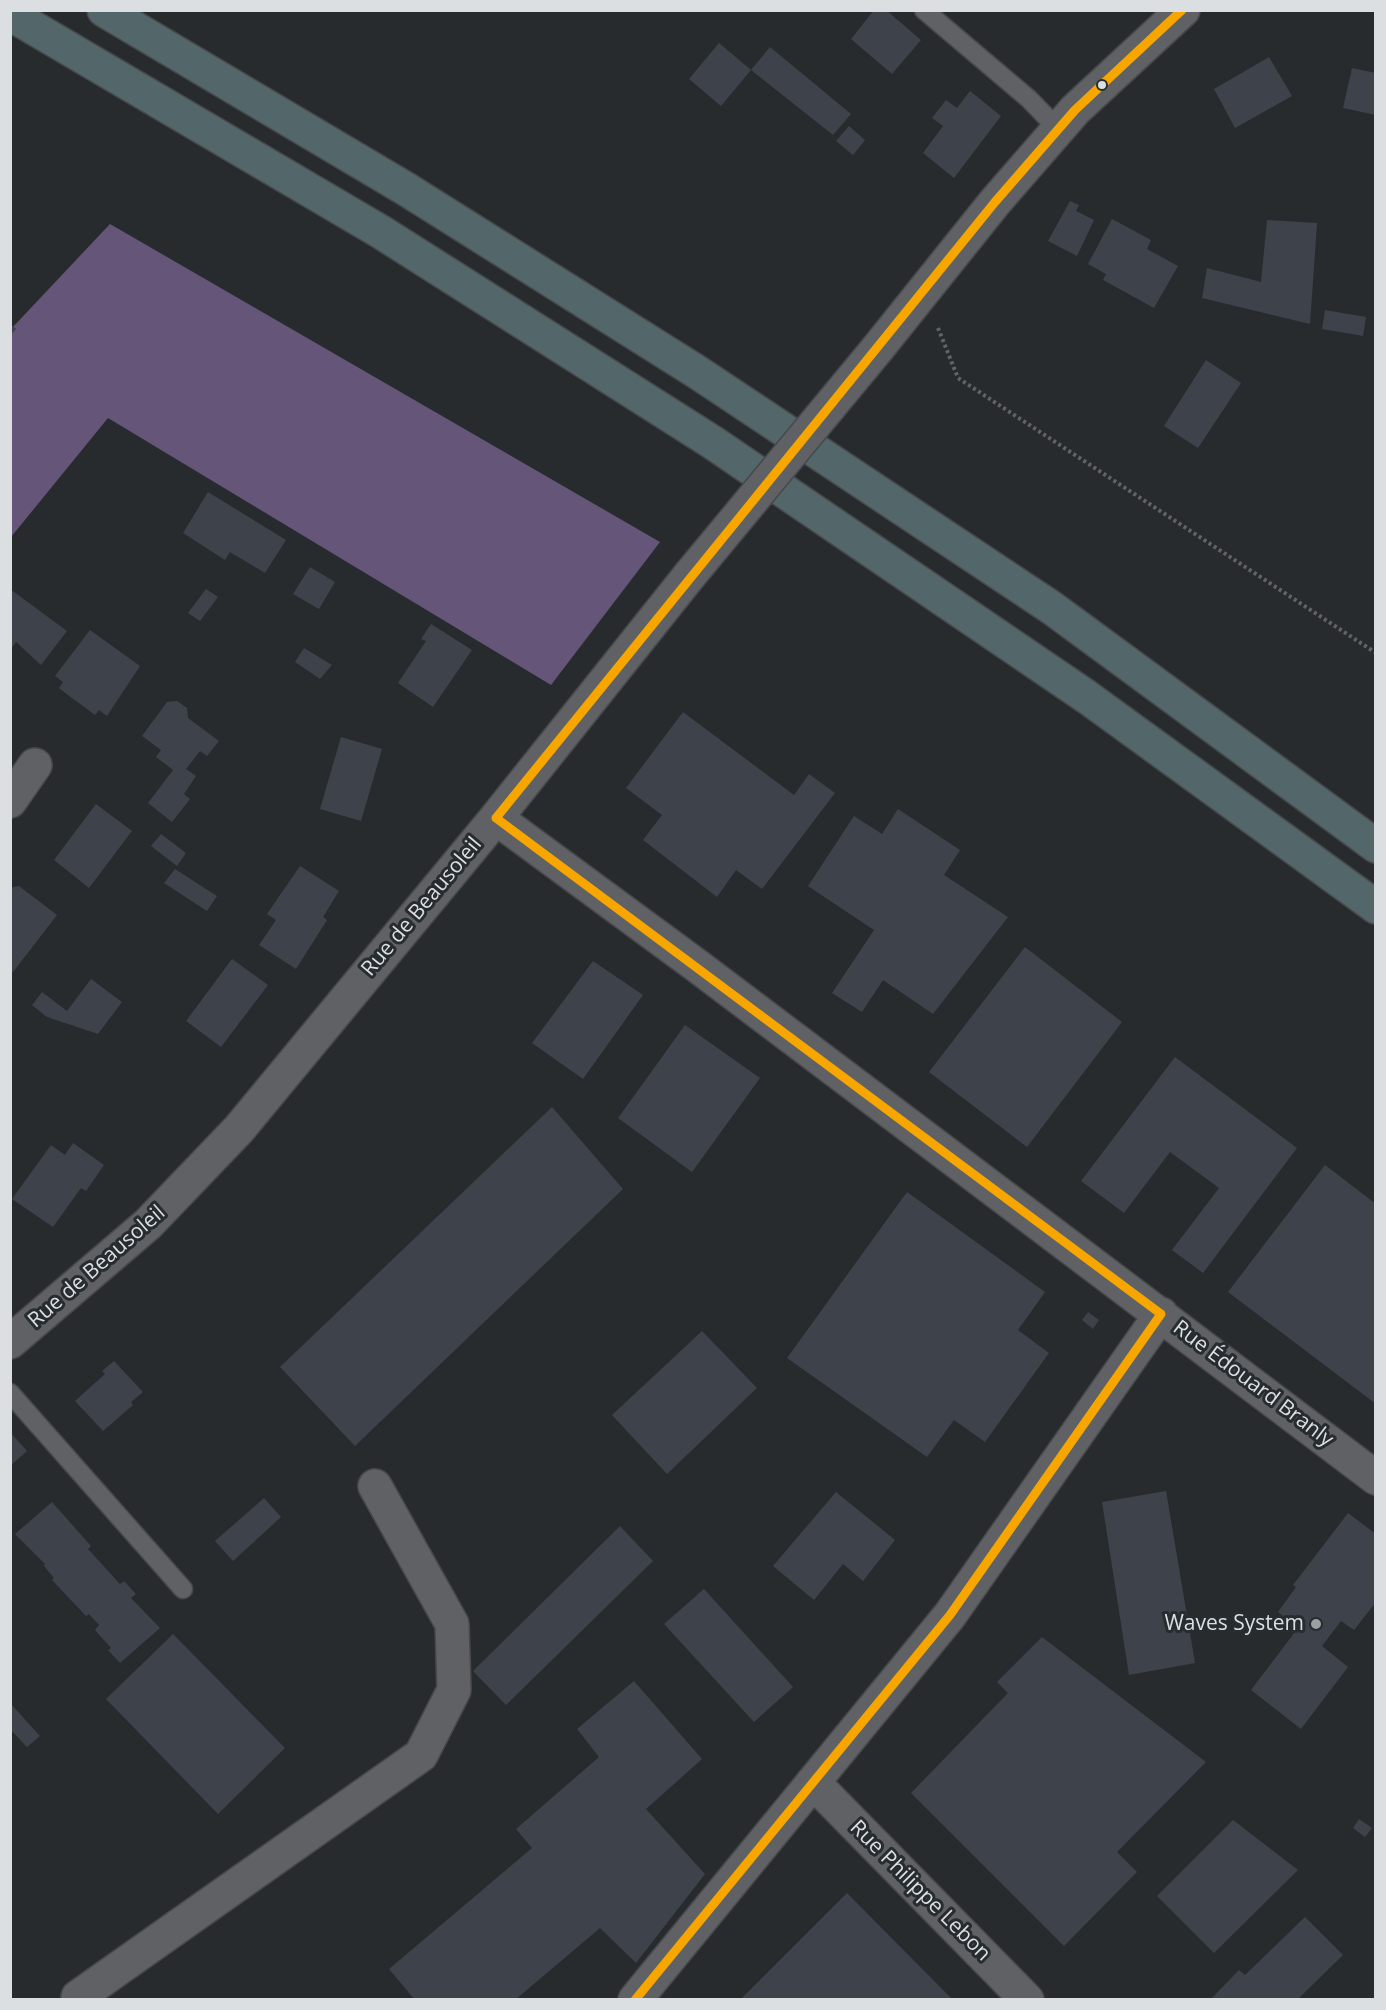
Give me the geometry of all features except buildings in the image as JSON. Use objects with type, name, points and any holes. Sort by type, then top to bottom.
[{"type":"highway","points":[[104,10],[377,171],[578,296],[1052,608],[1376,846]]},
{"type":"highway","points":[[10,14],[381,232],[712,442],[1086,697],[1376,907]]},
{"type":"highway","points":[[1052,608],[1158,660],[1376,822]]},
{"type":"street","name":"Rue de Beausoleil","points":[[10,1342],[148,1224],[202,1171],[247,1120],[496,818],[689,576],[878,348],[995,202],[1058,129],[1127,59],[1183,10]]},
{"type":"street","points":[[10,801],[35,765]]},
{"type":"street","name":"Rue Édouard Branly","points":[[496,818],[1161,1314],[1376,1478]]},
{"type":"street","points":[[635,2000],[950,1615],[1161,1314]]},
{"type":"street","points":[[78,1998],[421,1755],[454,1690],[452,1624],[375,1486]]},
{"type":"street","name":"Rue Philippe Lebon","points":[[813,1782],[1027,2000]]},
{"type":"lane","points":[[924,10],[1029,99],[1058,129]]},
{"type":"lane","points":[[10,1392],[183,1588]]},
{"type":"path","points":[[923,291],[958,378],[1376,653]]},
{"type":"shaded area","points":[[110,224],[660,542],[551,685],[108,418],[11,537],[11,329]]},
{"type":"transit line","points":[[496,818],[995,202],[1075,110],[1182,10]]},
{"type":"transit line","points":[[496,818],[1161,1314]]},
{"type":"transit line","points":[[635,2000],[950,1615],[1161,1314]]},
{"type":"place","name":"Waves System","points":[[1316,1624]]}]
